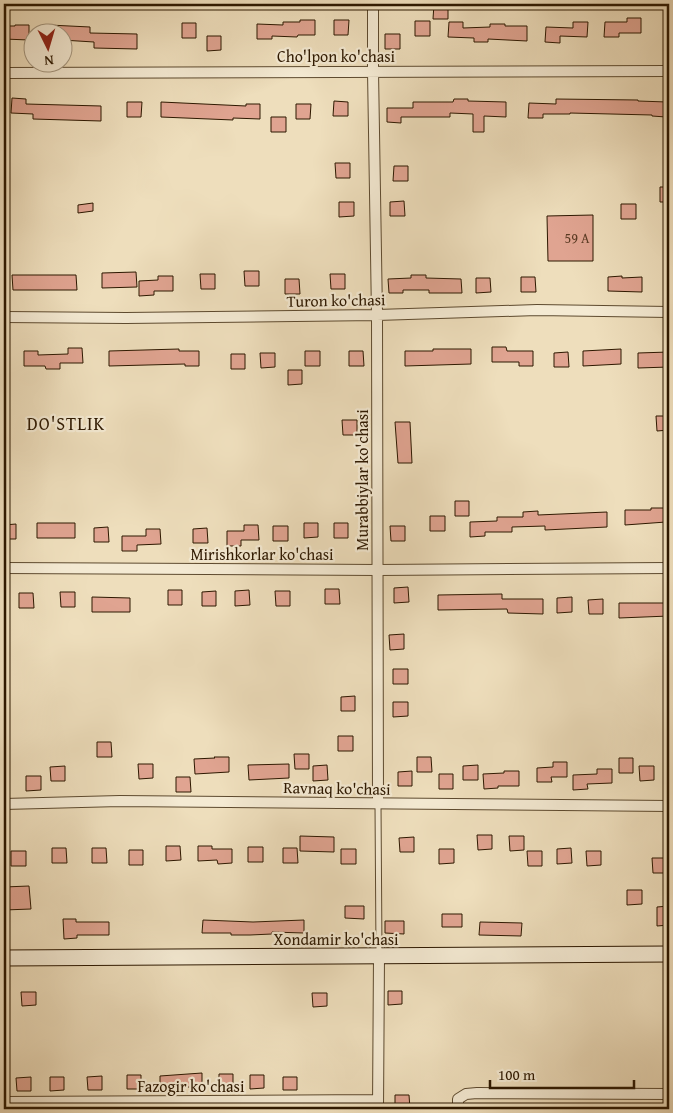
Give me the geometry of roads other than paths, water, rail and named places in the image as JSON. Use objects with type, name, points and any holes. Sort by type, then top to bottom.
[{"type":"main road","name":"Xondamir ko'chasi","points":[[4,958],[669,954]]},
{"type":"street","name":"Murabbiylar ko'chasi","points":[[373,4],[377,315],[378,804]]},
{"type":"street","name":"Cho'lpon ko'chasi","points":[[4,74],[669,71]]},
{"type":"street","name":"Turon ko'chasi","points":[[4,318],[377,315],[537,310],[669,312]]},
{"type":"street","name":"Mirishkorlar ko'chasi","points":[[4,568],[378,570],[669,568]]},
{"type":"street","name":"Ravnaq ko'chasi","points":[[4,804],[120,801],[669,806]]},
{"type":"street","points":[[378,1104],[379,956]]},
{"type":"street","points":[[458,1109],[458,1099],[466,1094],[477,1093],[669,1094]]},
{"type":"street","name":"Fazogir ko'chasi","points":[[4,1102],[378,1104]]},
{"type":"lane","name":"Murabbiylar ko'chasi","points":[[378,804],[379,956]]},
{"type":"district","name":"DO'STLIK","points":[[66,424]]}]
